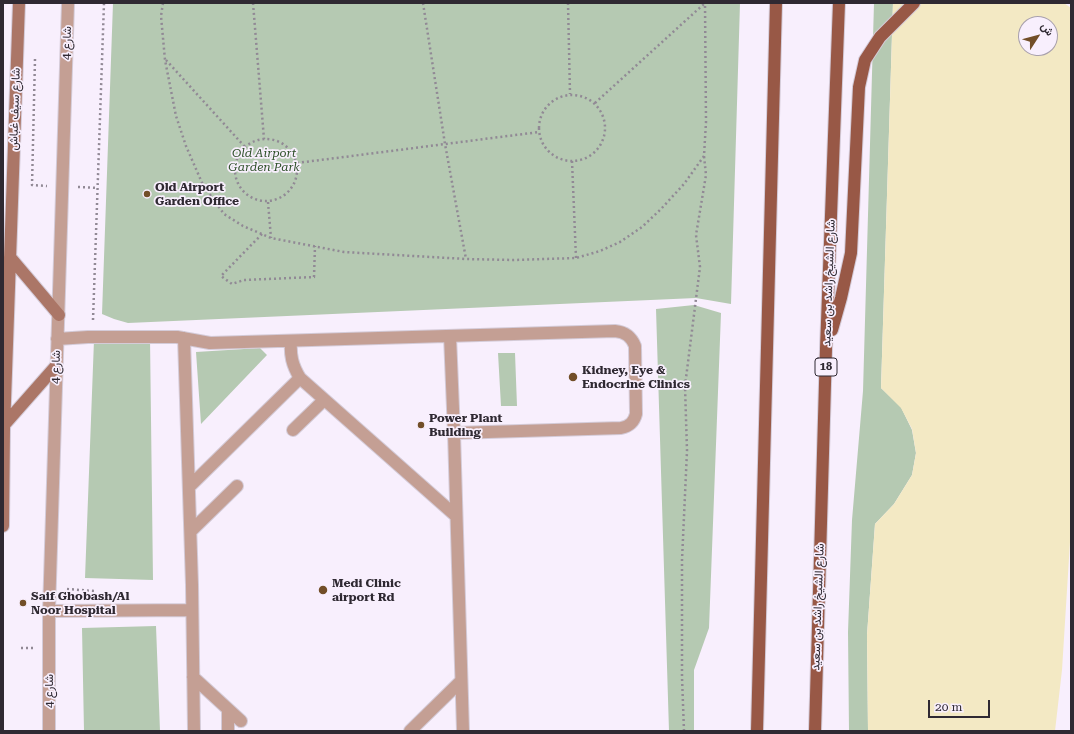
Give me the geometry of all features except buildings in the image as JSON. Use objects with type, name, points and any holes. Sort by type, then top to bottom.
[{"type":"main road","points":[[757,731],[776,3]]},
{"type":"main road","name":"شارع الشيخ راشد بن سعيد","points":[[815,731],[826,349],[839,3]]},
{"type":"main road","points":[[826,349],[841,298],[851,253],[859,87],[865,60],[880,37],[914,3]]},
{"type":"street","name":"شارع سيف غباش","points":[[3,526],[4,425],[19,3]]},
{"type":"street","points":[[10,257],[59,315]]},
{"type":"street","points":[[4,425],[56,366]]},
{"type":"lane","name":"شارع 4","points":[[49,731],[49,611],[68,3]]},
{"type":"lane","points":[[57,339],[88,337],[184,338],[210,343],[615,331],[627,334],[633,340],[635,346],[636,414],[635,419],[627,427],[454,433]]},
{"type":"lane","points":[[450,336],[463,731]]},
{"type":"lane","points":[[184,338],[190,486],[194,731]]},
{"type":"lane","points":[[291,340],[291,361],[300,378],[456,516]]},
{"type":"lane","points":[[190,486],[300,378]]},
{"type":"lane","points":[[293,430],[324,400]]},
{"type":"lane","points":[[191,531],[237,486]]},
{"type":"lane","points":[[49,611],[192,610]]},
{"type":"lane","points":[[193,677],[241,721]]},
{"type":"lane","points":[[410,731],[461,682]]},
{"type":"lane","points":[[228,709],[228,731]]},
{"type":"path","points":[[88,337],[93,322],[104,3]]},
{"type":"path","points":[[163,3],[161,16],[165,60],[176,116],[186,146],[203,185],[224,214],[243,226],[271,238],[344,252],[466,259],[514,260],[576,258],[614,245],[642,227],[684,184],[704,156]]},
{"type":"path","points":[[253,3],[264,139]]},
{"type":"path","points":[[423,3],[445,144],[466,259]]},
{"type":"path","points":[[568,3],[570,94]]},
{"type":"path","points":[[594,103],[705,3]]},
{"type":"path","points":[[684,731],[682,677],[682,560],[687,451],[685,386],[700,267],[696,235],[706,175],[704,156],[706,122],[705,3]]},
{"type":"path","points":[[35,58],[32,185],[98,188]]},
{"type":"path","points":[[165,60],[245,147]]},
{"type":"path","points":[[570,94],[588,98],[601,111],[605,120],[603,140],[598,148],[591,155],[572,161],[556,157],[549,152],[543,143],[539,132],[539,123],[546,106],[553,100],[570,94]]},
{"type":"path","points":[[297,163],[539,132]]},
{"type":"path","points":[[273,139],[281,142],[288,148],[297,163],[298,172],[296,181],[285,196],[268,202],[260,201],[246,194],[240,187],[236,180],[236,162],[239,154],[245,147],[257,140],[273,139]]},
{"type":"path","points":[[572,161],[576,258]]},
{"type":"path","points":[[268,202],[271,238]]},
{"type":"path","points":[[262,234],[221,276],[225,280],[232,284],[244,280],[314,276],[315,246]]},
{"type":"path","points":[[50,588],[94,591]]},
{"type":"path","points":[[21,648],[39,648]]},
{"type":"green space","name":"Old Airport Garden Park","points":[[113,3],[740,3],[731,304],[696,298],[128,323],[102,314]]},
{"type":"green space","points":[[874,3],[893,3],[881,388],[901,407],[912,430],[916,453],[912,475],[894,504],[875,524],[867,635],[868,731],[849,731],[848,632],[852,520],[863,391]]},
{"type":"green space","points":[[694,305],[721,313],[709,628],[694,670],[694,731],[669,731],[656,309]]},
{"type":"green space","points":[[150,338],[153,580],[85,578],[94,340]]},
{"type":"green space","points":[[260,348],[267,355],[201,424],[196,352]]},
{"type":"green space","points":[[498,353],[515,353],[517,406],[501,406]]},
{"type":"green space","points":[[156,626],[160,731],[84,731],[82,628]]},
{"type":"sand","points":[[893,3],[1064,3],[1071,8],[1071,526],[1062,670],[1055,731],[868,731],[867,635],[875,524],[894,504],[912,475],[916,453],[912,429],[901,408],[881,388]]},
{"type":"place","name":"Old Airport Garden Office","points":[[147,194]]},
{"type":"place","name":"Kidney, Eye & Endocrine Clinics","points":[[573,377]]},
{"type":"place","name":"Power Plant Building","points":[[421,425]]},
{"type":"place","name":"Medi Clinic airport Rd","points":[[323,590]]},
{"type":"place","name":"Saif Ghobash/Al Noor Hospital","points":[[23,603]]}]
